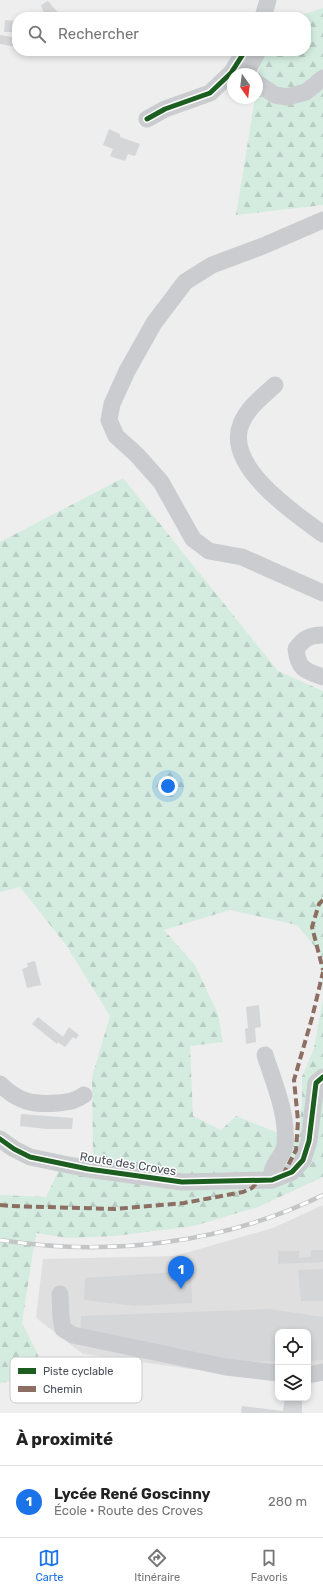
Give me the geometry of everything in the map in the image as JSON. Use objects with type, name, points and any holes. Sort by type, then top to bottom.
[{"type":"street","points":[[264,12],[268,0]]},
{"type":"street","points":[[147,119],[165,109],[210,93],[231,73],[242,56]]},
{"type":"street","points":[[249,68],[255,56]]},
{"type":"street","points":[[263,87],[275,95],[287,97],[306,92],[323,78]]},
{"type":"street","points":[[323,220],[263,246],[212,265],[185,282],[154,323],[127,371],[112,404],[109,420],[116,436],[137,455],[161,482],[193,539],[209,551],[242,558],[323,593]]},
{"type":"street","points":[[275,385],[251,406],[240,425],[238,443],[247,466],[265,487],[323,534]]},
{"type":"street","points":[[323,635],[312,635],[303,640],[296,649],[298,664],[307,672],[323,678]]},
{"type":"street","points":[[265,1055],[284,1118],[285,1146],[265,1181]]},
{"type":"street","points":[[265,1181],[292,1172],[303,1160],[309,1141],[316,1083],[323,1077]]},
{"type":"street","points":[[0,1084],[18,1099],[39,1105],[75,1101],[84,1095]]},
{"type":"street","name":"Route des Croves","points":[[0,1139],[14,1150],[30,1157],[88,1169],[182,1182],[265,1181]]},
{"type":"street","points":[[60,1294],[63,1329],[73,1335],[226,1367],[275,1373]]},
{"type":"street","points":[[311,1374],[323,1372]]},
{"type":"shaded area","points":[[323,1205],[323,1378],[311,1381],[311,1329],[275,1329],[275,1381],[142,1362],[142,1357],[105,1357],[83,1354],[36,1318],[43,1259],[175,1256],[273,1228]]},
{"type":"green space","points":[[323,8],[323,205],[236,215],[254,104],[263,104],[263,68],[260,68],[261,56],[311,56],[311,12]]},
{"type":"green space","points":[[123,478],[278,671],[323,691],[323,996],[320,953],[297,925],[230,910],[164,930],[195,965],[218,1014],[223,1042],[190,1046],[193,1116],[221,1130],[236,1116],[298,1141],[302,1101],[302,1077],[314,1048],[323,999],[323,1177],[258,1207],[194,1226],[115,1236],[68,1238],[36,1233],[22,1323],[39,1357],[10,1357],[10,1381],[0,1383],[0,1195],[46,1197],[64,1159],[93,1155],[92,1077],[110,1016],[66,945],[20,887],[0,892],[0,542]]},
{"type":"building","points":[[48,1],[58,12],[43,12],[41,5]]},
{"type":"building","points":[[5,20],[12,21],[12,32],[4,32]]},
{"type":"building","points":[[0,35],[12,37],[12,46],[0,44]]},
{"type":"building","points":[[109,129],[120,134],[120,137],[140,144],[135,156],[128,154],[125,161],[110,156],[113,149],[103,145]]},
{"type":"building","points":[[35,961],[41,985],[27,988],[22,969],[28,967],[27,963]]},
{"type":"building","points":[[259,1005],[261,1027],[255,1028],[256,1042],[246,1044],[245,1029],[248,1028],[246,1007]]},
{"type":"building","points":[[38,1017],[63,1037],[69,1027],[79,1035],[76,1039],[73,1037],[65,1047],[58,1042],[57,1044],[32,1024]]},
{"type":"building","points":[[21,1114],[73,1118],[72,1129],[46,1129],[20,1126]]},
{"type":"building","points":[[311,1250],[323,1250],[323,1262],[278,1264],[278,1251],[299,1251],[299,1258],[311,1257]]},
{"type":"building","points":[[323,1269],[323,1301],[301,1301],[298,1270]]},
{"type":"building","points":[[191,1271],[192,1303],[135,1306],[84,1300],[85,1278]]},
{"type":"building","points":[[269,1309],[323,1317],[323,1360],[311,1361],[311,1329],[275,1329],[275,1361],[219,1362],[81,1333],[81,1316]]},
{"type":"building","points":[[285,1401],[302,1401],[302,1413],[241,1413],[242,1406],[283,1411]]},
{"type":"railway","points":[[0,1240],[41,1245],[82,1247],[124,1246],[165,1242],[206,1235],[246,1225],[285,1212],[323,1195]]},
{"type":"marked path","points":[[323,900],[319,904],[312,927],[323,970]]},
{"type":"marked path","points":[[283,1175],[296,1150],[298,1121],[294,1080],[312,1018],[323,972]]},
{"type":"marked path","points":[[0,1205],[115,1209],[184,1203],[243,1192],[252,1188],[258,1181]]},
{"type":"cycle path","points":[[147,119],[165,109],[210,93],[231,73],[242,56]]},
{"type":"cycle path","points":[[0,1139],[14,1149],[30,1157],[88,1169],[182,1182],[272,1180],[292,1172],[303,1160],[309,1141],[316,1083],[323,1077]]},
{"type":"place","name":"Lycée René Goscinny","points":[[181,1289]]}]
